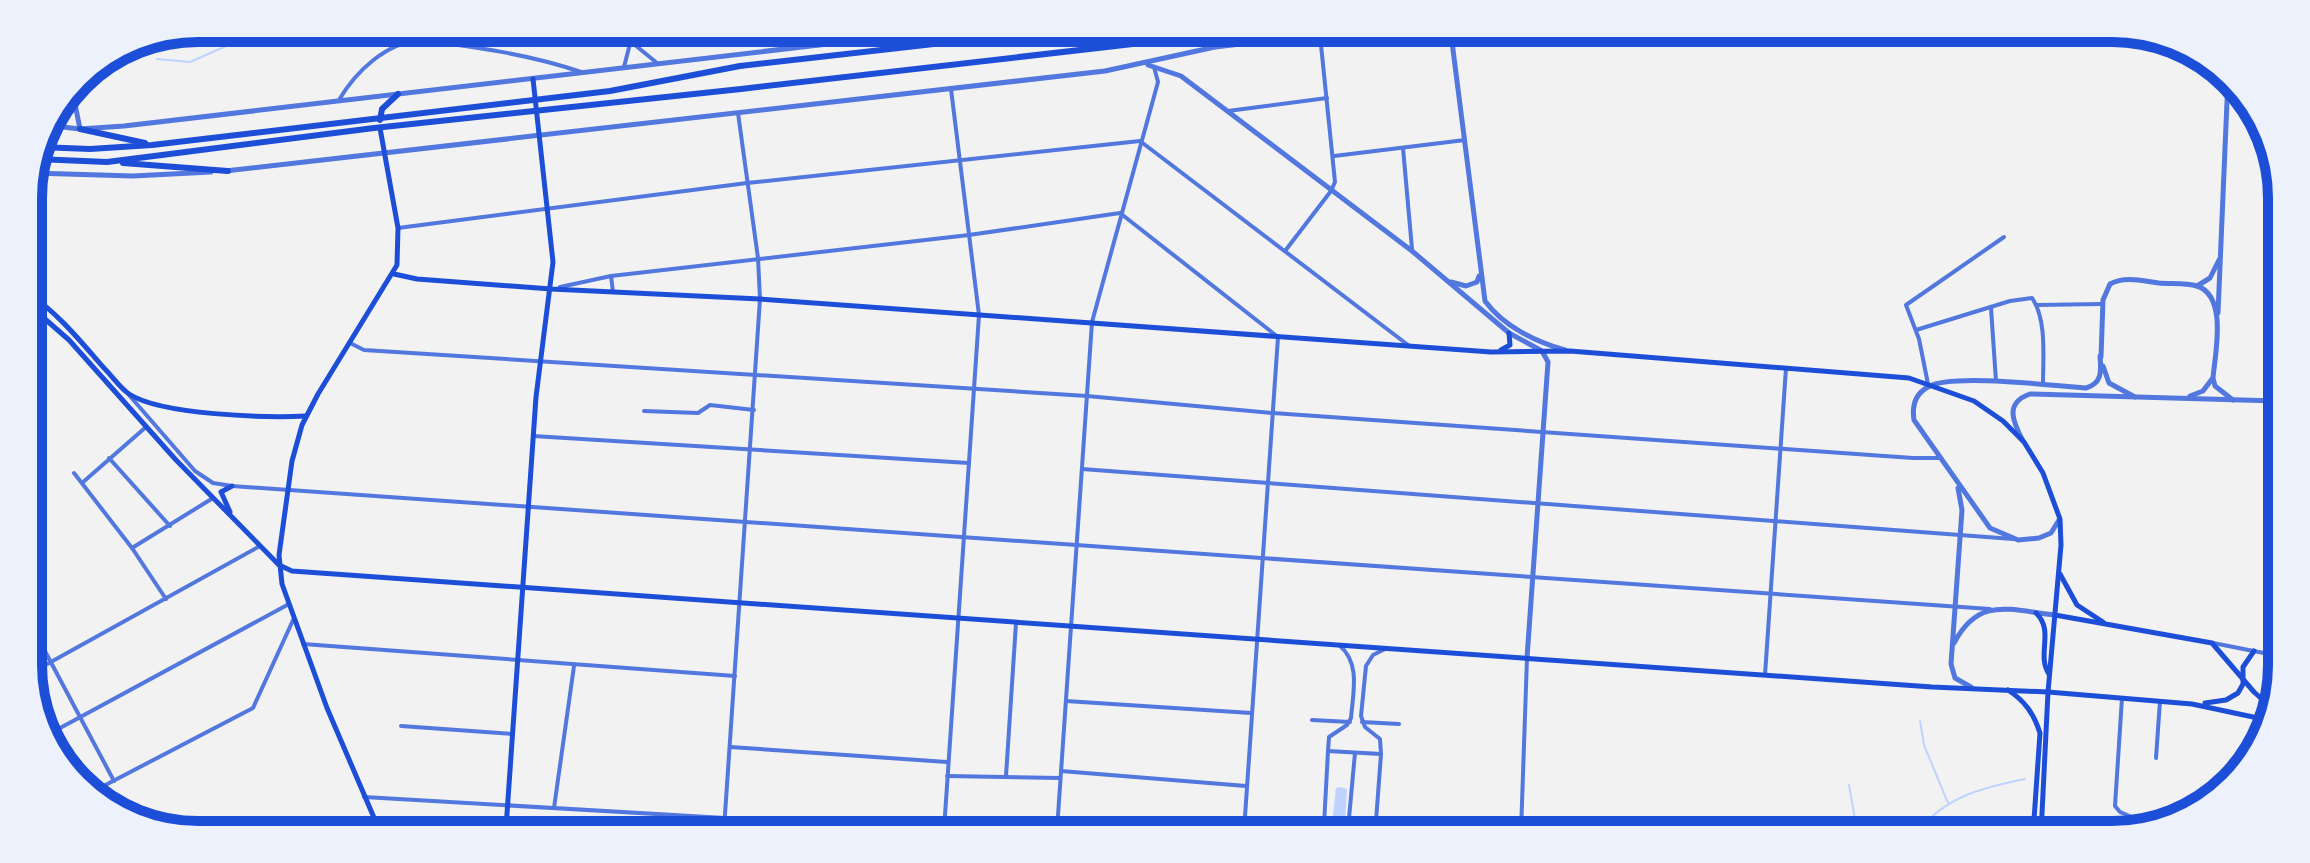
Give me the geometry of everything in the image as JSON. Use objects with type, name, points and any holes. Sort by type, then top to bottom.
[{"type":"main road","points":[[51,147],[90,149],[152,145],[610,91],[740,66],[952,42]]},
{"type":"main road","points":[[107,162],[380,128],[1148,42]]},
{"type":"main road","points":[[507,821],[539,361],[553,262],[533,79]]},
{"type":"main road","points":[[375,821],[303,644],[279,565],[297,438],[306,416],[397,265],[398,228],[380,117],[382,109],[398,94]]},
{"type":"main road","points":[[80,129],[152,145]]},
{"type":"main road","points":[[47,159],[228,171]]},
{"type":"main road","points":[[394,274],[417,279],[551,289],[760,299],[1491,352],[1570,351],[1909,378],[1930,384],[1974,401],[2003,421],[2024,442],[2043,473],[2060,519],[2042,821]]},
{"type":"main road","points":[[42,305],[59,319],[128,394],[149,404],[170,409],[306,416]]},
{"type":"main road","points":[[42,316],[69,340],[146,427],[279,565],[302,572],[957,620],[1257,635],[1527,658],[2048,692],[2192,704],[2259,718]]},
{"type":"main road","points":[[1491,352],[1509,347],[1509,333]]},
{"type":"main road","points":[[232,486],[223,489],[221,496],[238,523]]},
{"type":"main road","points":[[2059,568],[2077,605],[2107,624]]},
{"type":"main road","points":[[2036,613],[2045,625],[2045,668],[2050,675]]},
{"type":"main road","points":[[2055,615],[2212,643],[2264,700]]},
{"type":"main road","points":[[2192,704],[2231,699],[2238,693],[2243,667],[2254,651]]},
{"type":"main road","points":[[2007,690],[2027,707],[2040,733],[2034,821]]},
{"type":"street","points":[[339,100],[363,68],[406,42]]},
{"type":"street","points":[[434,42],[540,58],[581,72]]},
{"type":"street","points":[[624,67],[630,42]]},
{"type":"street","points":[[635,42],[658,64]]},
{"type":"street","points":[[59,127],[80,129],[845,42]]},
{"type":"street","points":[[44,173],[133,176],[228,171],[951,89],[1143,64],[1215,47],[1259,42]]},
{"type":"street","points":[[1285,251],[1335,182],[1321,42]]},
{"type":"street","points":[[1452,42],[1485,301],[1493,312],[1531,337],[1570,351]]},
{"type":"street","points":[[1143,64],[1181,76],[1412,251],[1509,333],[1542,351],[1548,362],[1527,658],[1521,821]]},
{"type":"street","points":[[1154,66],[1158,82]]},
{"type":"street","points":[[1058,821],[1092,322],[1158,82],[1171,72]]},
{"type":"street","points":[[944,821],[979,315],[951,89]]},
{"type":"street","points":[[2227,94],[2213,378],[2217,389],[2233,400]]},
{"type":"street","points":[[1226,111],[1327,98]]},
{"type":"street","points":[[75,102],[80,129]]},
{"type":"street","points":[[725,821],[760,299],[758,258],[738,113]]},
{"type":"street","points":[[1334,156],[1465,140]]},
{"type":"street","points":[[398,228],[747,183],[1140,141],[1410,346]]},
{"type":"street","points":[[1403,148],[1412,251]]},
{"type":"street","points":[[551,289],[611,276],[969,235],[1120,213],[1278,337],[1244,821]]},
{"type":"street","points":[[1930,384],[1906,305],[2004,237]]},
{"type":"street","points":[[2197,286],[2213,274],[2221,255]]},
{"type":"street","points":[[1443,279],[1460,286],[1470,286],[1477,282],[1480,273]]},
{"type":"street","points":[[611,276],[613,292]]},
{"type":"street","points":[[2018,540],[1990,528],[1914,420],[1915,401],[1930,384],[1958,381],[2092,386],[2101,373],[2102,304],[2106,288],[2118,280],[2197,286],[2210,294],[2217,322]]},
{"type":"street","points":[[1916,330],[2024,297],[2032,298],[2037,305],[2041,333],[2043,386]]},
{"type":"street","points":[[2037,305],[2102,304]]},
{"type":"street","points":[[1991,308],[1996,383]]},
{"type":"street","points":[[350,343],[364,350],[1087,396],[1273,413],[1940,458]]},
{"type":"street","points":[[2100,356],[2109,383],[2135,397]]},
{"type":"street","points":[[1765,675],[1783,448],[1786,368]]},
{"type":"street","points":[[2186,397],[2203,391],[2213,378]]},
{"type":"street","points":[[128,394],[195,471],[213,483],[232,486],[2055,615]]},
{"type":"street","points":[[2024,442],[2012,417],[2012,410],[2013,404],[2025,396],[2268,401]]},
{"type":"street","points":[[644,411],[698,413],[710,405],[754,410]]},
{"type":"street","points":[[82,483],[146,427]]},
{"type":"street","points":[[533,436],[969,463]]},
{"type":"street","points":[[109,458],[170,526]]},
{"type":"street","points":[[1082,469],[2018,540],[2047,536],[2060,519]]},
{"type":"street","points":[[74,473],[132,548],[166,599]]},
{"type":"street","points":[[1957,483],[1961,502],[1960,534],[1951,664],[1955,678],[1962,684],[1976,688]]},
{"type":"street","points":[[132,548],[213,498]]},
{"type":"street","points":[[42,667],[260,546]]},
{"type":"street","points":[[56,730],[289,604]]},
{"type":"street","points":[[1952,647],[1964,626],[1975,615],[2003,610]]},
{"type":"street","points":[[101,787],[253,708],[294,618]]},
{"type":"street","points":[[1006,776],[1016,623]]},
{"type":"street","points":[[2212,643],[2268,654]]},
{"type":"street","points":[[303,644],[735,676]]},
{"type":"street","points":[[1337,644],[1346,652],[1353,667],[1350,722]]},
{"type":"street","points":[[42,645],[114,781]]},
{"type":"street","points":[[1362,722],[1366,666],[1373,655],[1390,648]]},
{"type":"street","points":[[554,808],[574,666]]},
{"type":"street","points":[[2122,698],[2115,806],[2120,812],[2137,819]]},
{"type":"street","points":[[1066,701],[1251,713]]},
{"type":"street","points":[[2156,758],[2160,701]]},
{"type":"street","points":[[1312,720],[1350,722]]},
{"type":"street","points":[[1322,821],[1330,736],[1350,722]]},
{"type":"street","points":[[1362,722],[1399,724]]},
{"type":"street","points":[[1362,722],[1380,739],[1376,821]]},
{"type":"street","points":[[401,726],[513,734]]},
{"type":"street","points":[[730,747],[948,762]]},
{"type":"street","points":[[1328,751],[1381,754]]},
{"type":"street","points":[[1349,821],[1355,753]]},
{"type":"street","points":[[1061,771],[1246,786]]},
{"type":"street","points":[[947,776],[1060,778]]},
{"type":"street","points":[[364,797],[762,821]]},
{"type":"water","points":[[1336,788],[1347,789],[1345,821],[1332,821]]},
{"type":"waterway","points":[[157,59],[190,62],[235,42]]},
{"type":"waterway","points":[[1920,721],[1924,745],[1948,803]]},
{"type":"waterway","points":[[1926,821],[1964,796],[2025,779]]},
{"type":"waterway","points":[[1849,785],[1856,821]]}]
